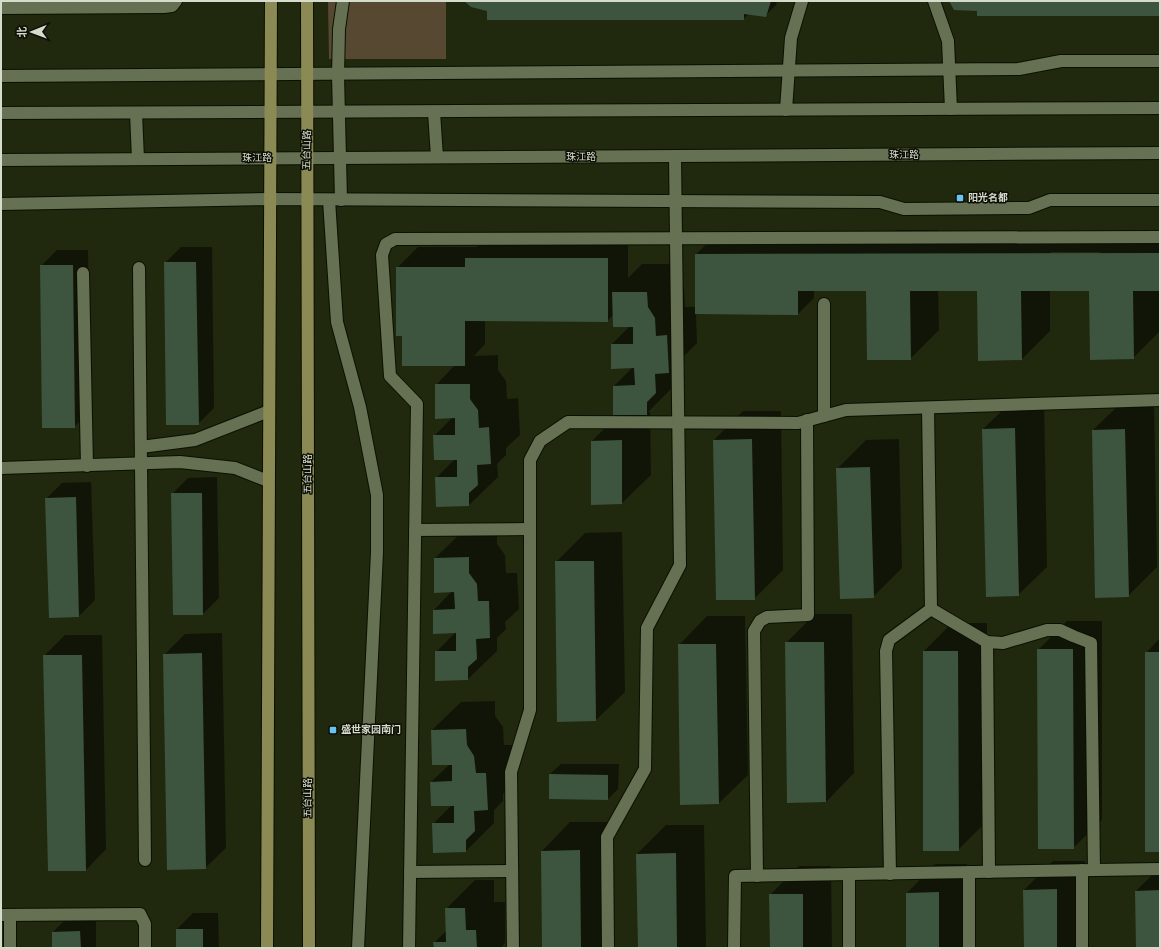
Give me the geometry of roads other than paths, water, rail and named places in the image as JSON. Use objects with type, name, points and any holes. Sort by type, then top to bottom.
[{"type":"main road","points":[[267,948],[269,158],[271,1]]},
{"type":"main road","name":"五台山路","points":[[307,1],[309,948]]},
{"type":"street","points":[[1,8],[104,4],[164,7],[172,6],[176,1]]},
{"type":"street","points":[[343,1],[339,29],[338,75],[340,158],[335,200],[337,322],[360,407],[377,495],[377,552],[358,948]]},
{"type":"street","points":[[786,110],[791,38],[799,5],[802,1]]},
{"type":"street","points":[[934,1],[948,41],[952,109]]},
{"type":"street","points":[[1,76],[270,76],[949,70],[1019,69],[1061,61],[1160,61]]},
{"type":"street","points":[[1,113],[308,113],[1160,108]]},
{"type":"street","points":[[434,112],[437,157]]},
{"type":"street","points":[[136,113],[138,159]]},
{"type":"street","name":"珠江路","points":[[1,160],[1160,153]]},
{"type":"street","points":[[608,948],[607,837],[645,770],[647,628],[680,565],[674,156]]},
{"type":"street","points":[[1,204],[269,199],[880,202],[904,209],[1028,208],[1050,200],[1160,200]]},
{"type":"street","points":[[409,948],[417,404],[390,376],[382,255],[386,244],[395,239],[1160,237]]},
{"type":"street","points":[[138,268],[140,447],[142,464],[145,860]]},
{"type":"street","points":[[83,273],[87,466]]},
{"type":"street","points":[[824,304],[824,416]]},
{"type":"street","points":[[513,948],[511,772],[530,710],[530,460],[540,441],[568,422],[798,423],[846,410],[1160,400]]},
{"type":"street","points":[[928,408],[931,609]]},
{"type":"street","points":[[140,447],[195,440],[269,411]]},
{"type":"street","points":[[757,876],[754,632],[760,621],[767,617],[808,615],[807,420]]},
{"type":"street","points":[[1,468],[180,462],[235,468],[268,481]]},
{"type":"street","points":[[415,530],[530,529]]},
{"type":"street","points":[[931,609],[987,642],[1003,644],[1047,630],[1060,630],[1092,643],[1094,870]]},
{"type":"street","points":[[890,874],[886,651],[888,640],[931,609]]},
{"type":"street","points":[[987,642],[989,872]]},
{"type":"street","points":[[734,948],[735,876],[1160,869]]},
{"type":"street","points":[[1082,870],[1082,948]]},
{"type":"street","points":[[410,872],[512,871]]},
{"type":"street","points":[[969,872],[969,948]]},
{"type":"street","points":[[849,874],[849,948]]},
{"type":"street","points":[[10,948],[5,915],[140,914],[145,924],[145,948]]},
{"type":"place","name":"阳光名都","points":[[960,198]]},
{"type":"place","name":"盛世家园南门","points":[[333,730]]}]
